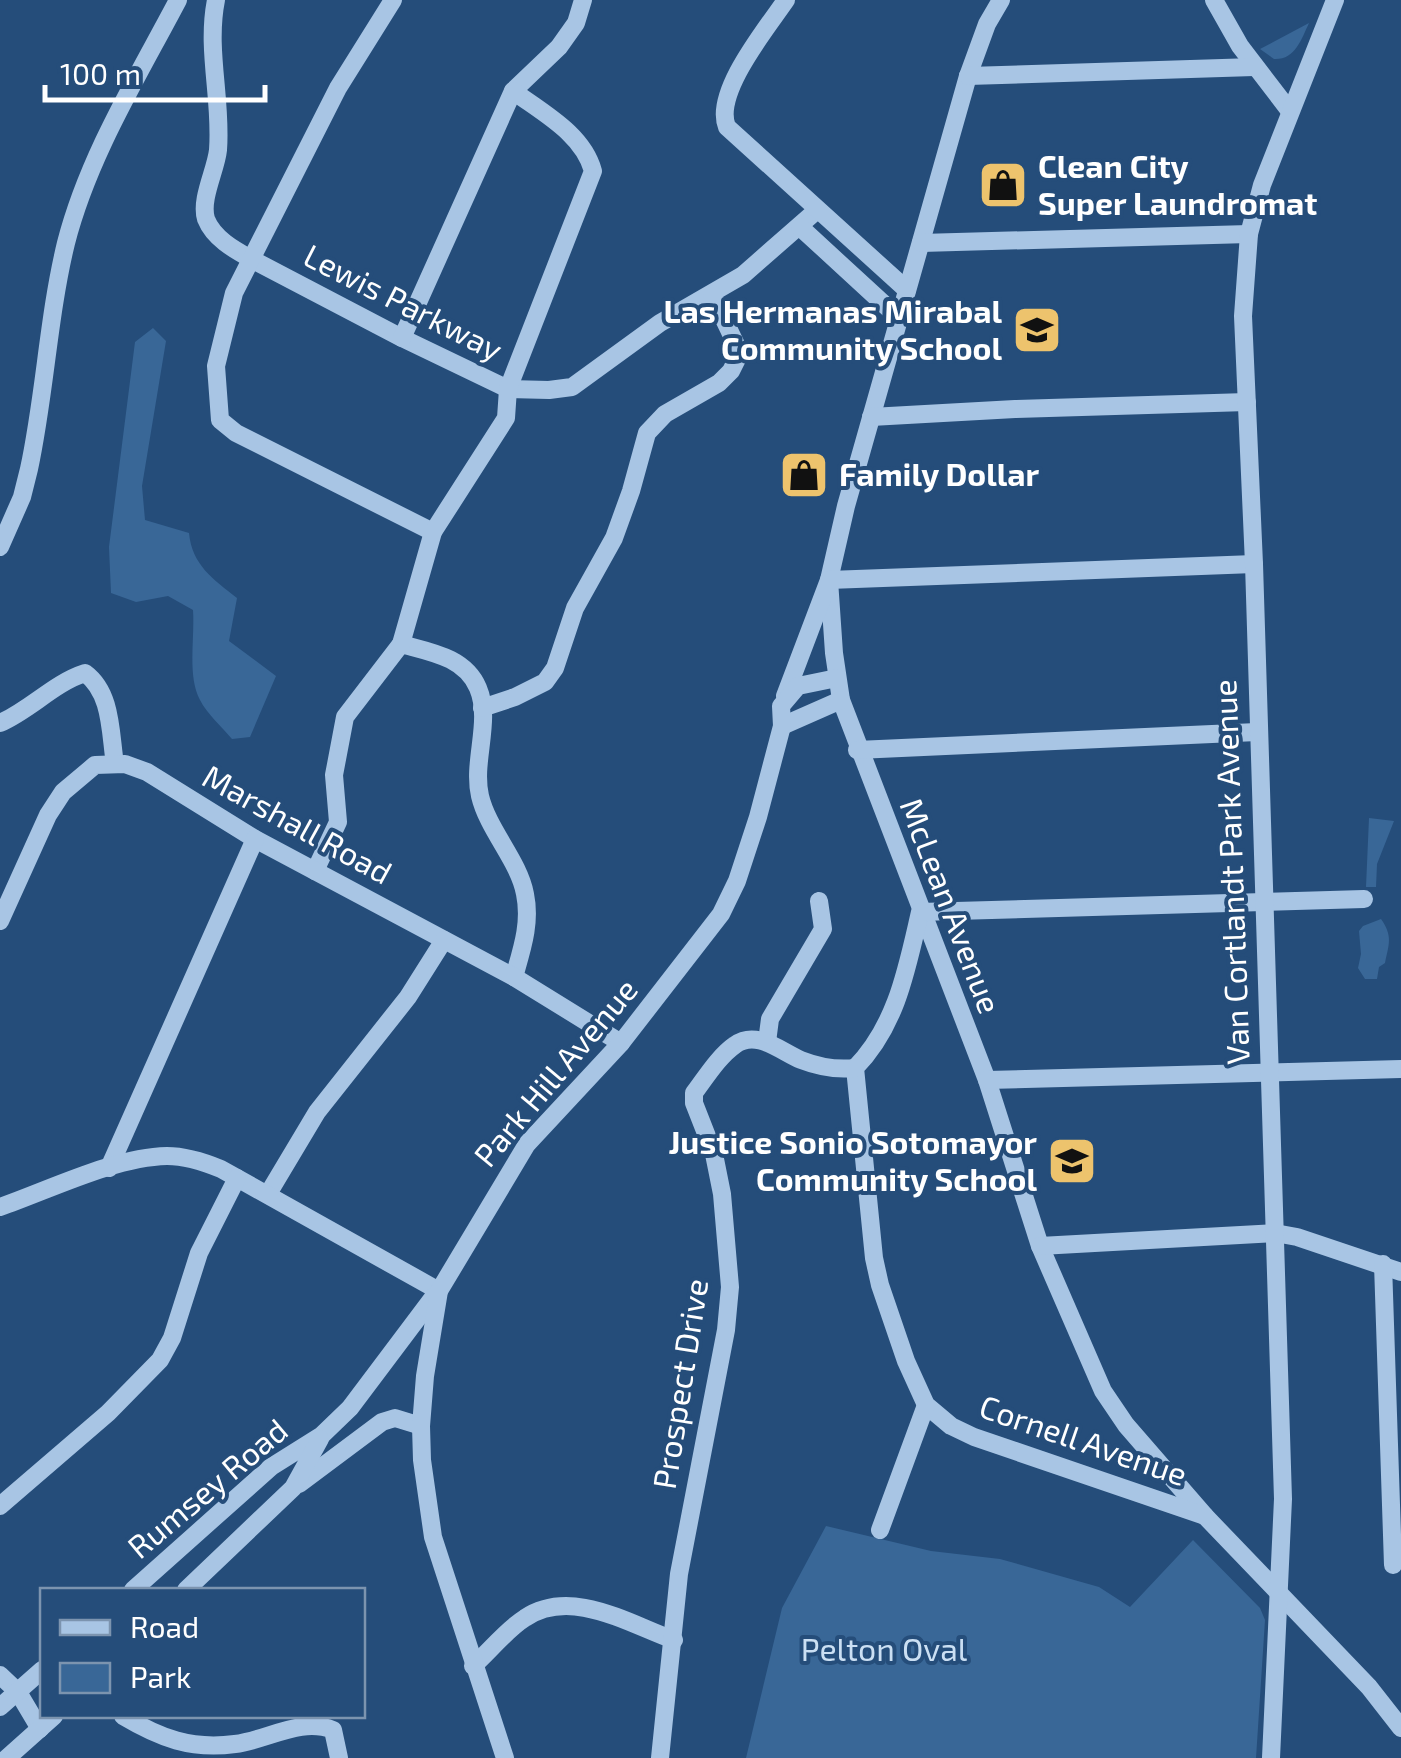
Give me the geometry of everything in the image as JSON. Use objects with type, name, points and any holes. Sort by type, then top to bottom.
[{"type":"street","points":[[0,547],[29,470],[62,261],[72,224],[101,149],[178,0]]},
{"type":"street","name":"Lewis Parkway","points":[[216,0],[212,46],[218,152],[205,216],[224,242],[402,338],[508,389],[572,387],[660,322],[743,275],[816,211]]},
{"type":"street","points":[[393,0],[338,88],[234,293],[216,366],[220,420],[236,433],[433,532]]},
{"type":"street","points":[[402,338],[513,92],[559,47],[576,23],[583,0]]},
{"type":"street","points":[[786,0],[730,89],[723,118],[739,141],[907,290]]},
{"type":"street","name":"McLean Avenue","points":[[1000,0],[982,34],[968,76],[871,417],[830,580],[841,700],[986,1080],[1040,1246],[1103,1391],[1126,1425],[1205,1516],[1369,1687],[1401,1728]]},
{"type":"street","points":[[1214,0],[1254,67],[1289,110]]},
{"type":"street","name":"Van Cortlandt Park Avenue","points":[[1271,1758],[1283,1499],[1254,564],[1242,316],[1250,234],[1262,185],[1334,0]]},
{"type":"street","points":[[968,76],[1254,67]]},
{"type":"street","points":[[315,871],[338,822],[334,775],[345,717],[401,644],[433,532],[506,418],[508,389],[593,171],[590,158],[571,135],[513,92]]},
{"type":"street","points":[[800,227],[899,318]]},
{"type":"street","points":[[920,243],[1250,234]]},
{"type":"street","points":[[482,708],[515,698],[545,682],[555,668],[575,608],[614,538],[648,433],[666,414],[719,383],[730,371],[740,353],[712,294]]},
{"type":"street","points":[[871,417],[1246,402]]},
{"type":"street","points":[[781,706],[830,580],[1254,564]]},
{"type":"street","points":[[401,644],[448,657],[467,672],[478,688],[482,708],[477,761],[479,794],[488,821],[524,890],[528,920],[514,977]]},
{"type":"street","points":[[0,724],[24,712],[70,678],[85,673],[104,693],[114,764],[95,765],[63,792],[48,815],[0,921]]},
{"type":"street","points":[[781,706],[798,686],[836,678]]},
{"type":"street","points":[[782,726],[841,700]]},
{"type":"street","name":"Park Hill Avenue","points":[[505,1758],[433,1537],[422,1460],[426,1362],[439,1290],[527,1144],[621,1043],[721,914],[753,833],[782,726],[781,706]]},
{"type":"street","points":[[858,750],[1257,732]]},
{"type":"street","name":"Marshall Road","points":[[114,764],[146,772],[255,839],[514,977],[621,1043]]},
{"type":"street","points":[[109,1168],[255,839]]},
{"type":"street","points":[[880,1530],[926,1405],[906,1361],[874,1258],[856,1068],[902,993],[920,912],[1364,899]]},
{"type":"street","points":[[819,901],[823,929],[770,1019],[767,1042],[800,1060],[840,1070],[856,1068]]},
{"type":"street","points":[[268,1194],[317,1112],[408,997],[444,940]]},
{"type":"street","name":"Prospect Drive","points":[[660,1758],[680,1574],[723,1345],[730,1287],[722,1194],[694,1093],[734,1045],[754,1039],[767,1042]]},
{"type":"street","points":[[986,1080],[1401,1069]]},
{"type":"street","points":[[0,1207],[109,1168],[169,1156],[199,1160],[439,1290]]},
{"type":"street","points":[[0,1506],[108,1414],[160,1360],[172,1338],[199,1253],[237,1178]]},
{"type":"street","points":[[1040,1246],[1275,1234],[1296,1237],[1401,1272]]},
{"type":"street","points":[[1383,1264],[1393,1565]]},
{"type":"street","name":"Rumsey Road","points":[[135,1588],[271,1467],[322,1435],[372,1383],[439,1290]]},
{"type":"street","name":"Cornell Avenue","points":[[926,1405],[951,1426],[974,1437],[1205,1516]]},
{"type":"street","points":[[293,1488],[382,1422],[395,1418],[421,1426]]},
{"type":"street","name":"Rumsey Road","points":[[188,1588],[293,1488],[322,1435]]},
{"type":"street","points":[[474,1666],[524,1618],[553,1605],[598,1610],[674,1640]]},
{"type":"street","points":[[0,1707],[40,1672]]},
{"type":"street","points":[[0,1674],[18,1692],[40,1730]]},
{"type":"street","points":[[7,1758],[52,1718]]},
{"type":"street","points":[[126,1718],[159,1737],[201,1746],[236,1744],[314,1722],[332,1730],[339,1758]]},
{"type":"green space","points":[[1309,23],[1296,48],[1287,56],[1274,59],[1260,49]]},
{"type":"green space","points":[[153,328],[166,341],[142,486],[145,520],[189,533],[199,563],[237,598],[229,641],[276,676],[250,737],[232,739],[200,700],[193,668],[193,610],[168,596],[136,602],[111,593],[109,547],[135,342]]},
{"type":"green space","points":[[1369,818],[1394,821],[1377,864],[1376,887],[1366,887]]},
{"type":"green space","points":[[1381,919],[1389,935],[1385,963],[1379,967],[1377,979],[1365,979],[1358,968],[1359,931]]},
{"type":"green space","name":"Pelton Oval","points":[[826,1526],[931,1551],[1000,1559],[1099,1587],[1130,1607],[1193,1540],[1260,1608],[1265,1620],[1256,1758],[746,1758],[782,1608]]},
{"type":"place","name":"Clean City Super Laundromat","points":[[1003,185]]},
{"type":"place","name":"Las Hermanas Mirabal Community School","points":[[1037,330]]},
{"type":"place","name":"Family Dollar","points":[[804,475]]},
{"type":"place","name":"Justice Sonio Sotomayor Community School","points":[[1072,1161]]}]
